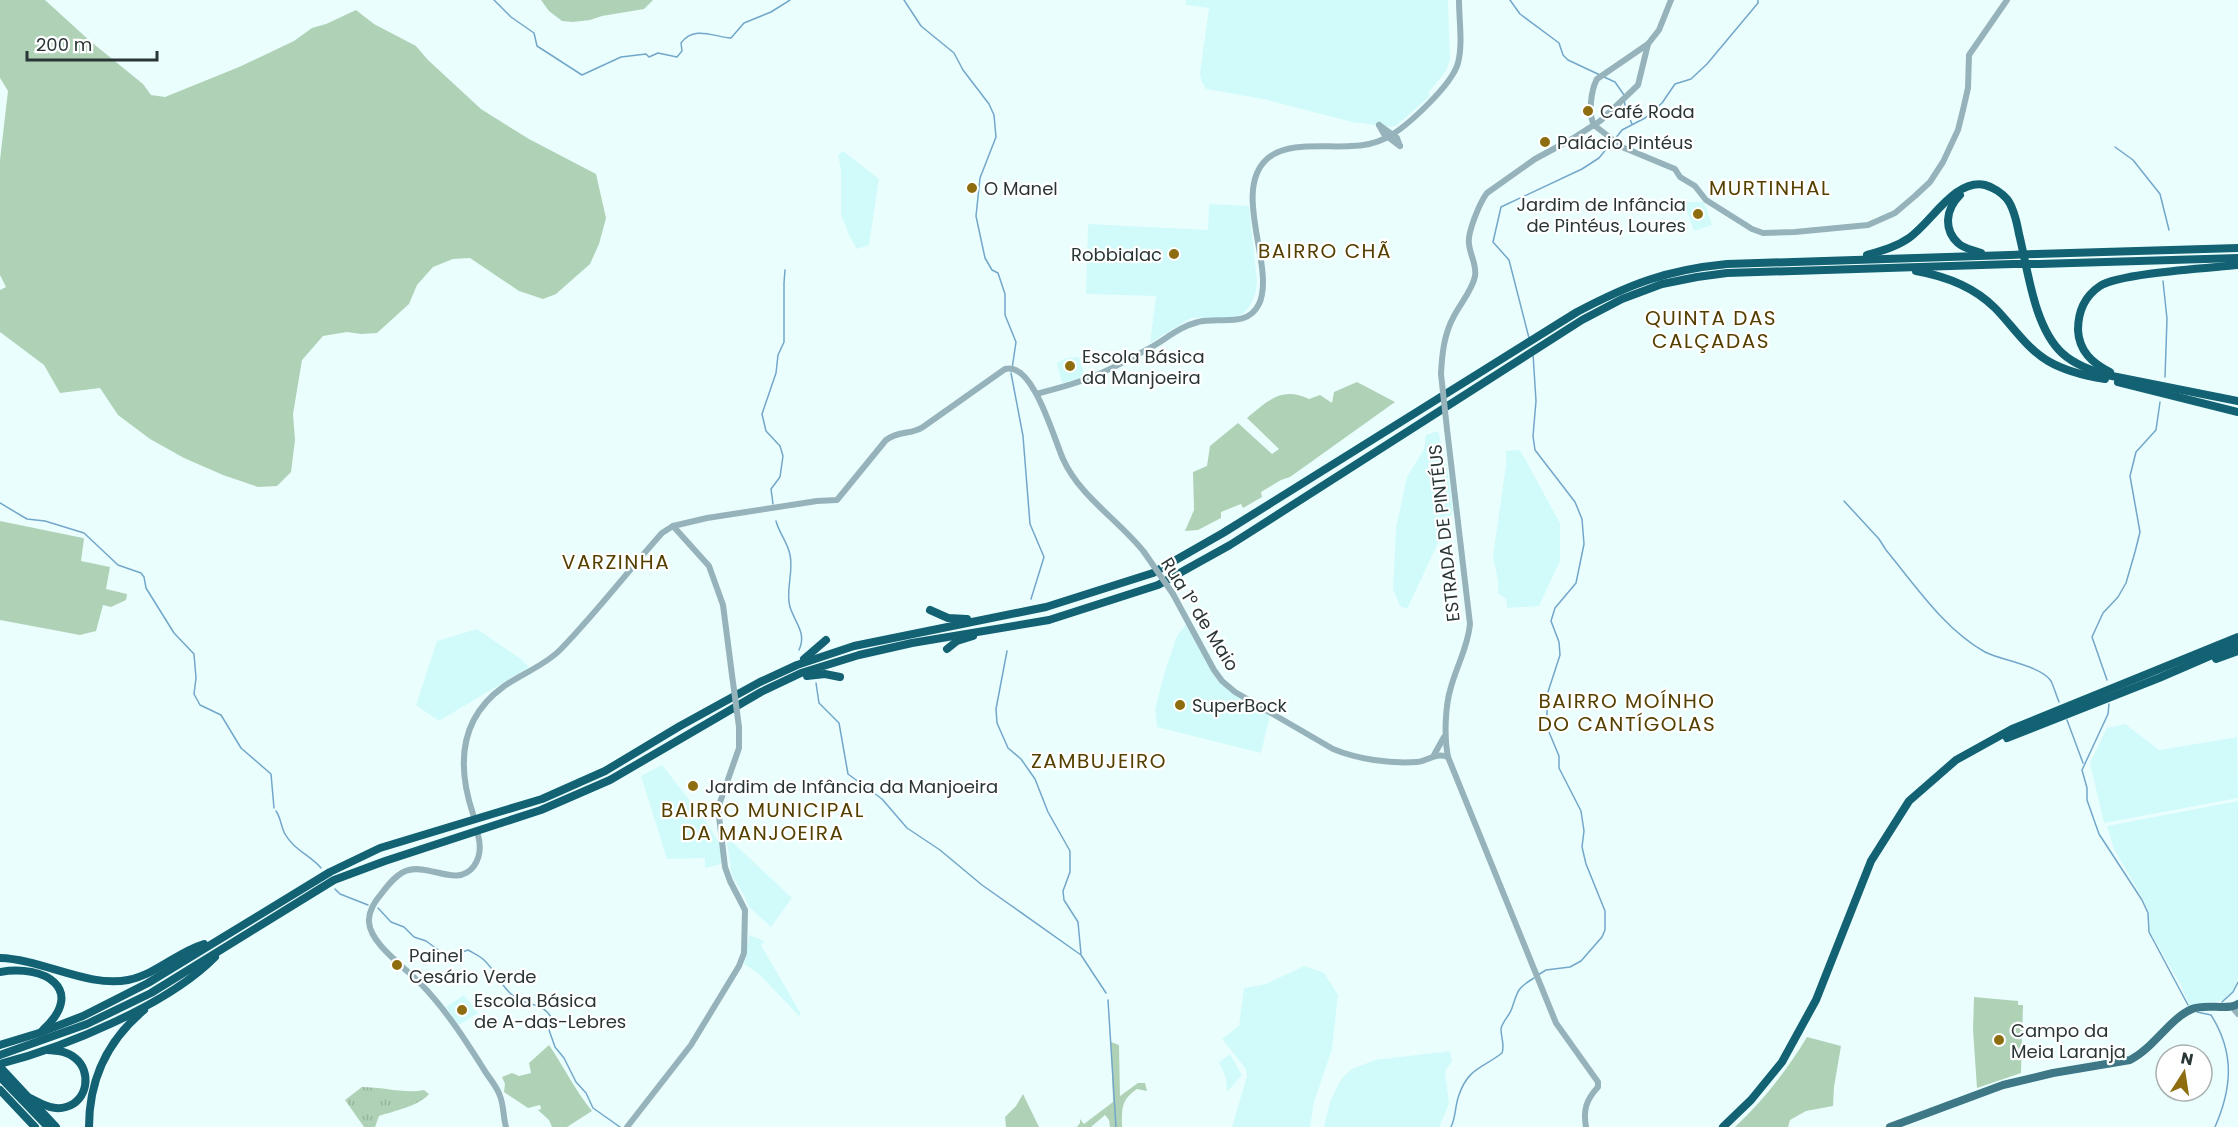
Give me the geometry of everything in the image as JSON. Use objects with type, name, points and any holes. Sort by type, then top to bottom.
[{"type":"highway","points":[[1858,258],[1892,247],[1908,238],[1925,225],[1954,194],[1967,186],[1986,185],[2008,201],[2016,219],[2040,315],[2048,336],[2062,353],[2076,363],[2107,375],[2238,400]]},
{"type":"highway","points":[[2011,260],[1987,255],[1957,243],[1947,224],[1948,211],[1953,201],[1961,194],[1970,190],[1988,190],[1998,196],[2007,209],[2045,338],[2075,367],[2106,379]]},
{"type":"highway","points":[[0,1055],[87,1024],[151,993],[334,880],[541,810],[610,780],[685,735],[801,674],[859,655],[912,643],[1050,620],[1158,585],[1230,544],[1582,320],[1622,299],[1662,284],[1726,273],[1898,268],[2238,248]]},
{"type":"highway","points":[[772,677],[797,665],[854,646],[1046,607],[1153,573],[1223,533],[1550,329],[1619,290],[1660,275],[1696,267],[1727,264],[1987,255]]},
{"type":"highway","points":[[2038,259],[2238,258]]},
{"type":"highway","points":[[2130,379],[2108,371],[2093,362],[2082,348],[2078,315],[2087,298],[2101,286],[2121,279],[2238,265]]},
{"type":"highway","points":[[1898,268],[1930,274],[1966,286],[1994,306],[2026,343],[2047,360],[2069,370],[2238,412]]},
{"type":"highway","points":[[930,610],[948,618],[960,620],[1006,615]]},
{"type":"highway","points":[[947,649],[957,642],[1004,627]]},
{"type":"highway","points":[[1723,1127],[1751,1100],[1782,1062],[1816,1000],[1871,861],[1909,801],[1956,760],[2012,729],[2238,637]]},
{"type":"highway","points":[[0,1045],[83,1016],[148,983],[330,872],[380,848],[542,799],[605,771],[680,726],[807,657],[826,640]]},
{"type":"highway","points":[[1731,1127],[1786,1066],[1820,1003],[1875,864],[1912,805],[1958,765],[2014,734],[2159,678],[2238,644]]},
{"type":"highway","points":[[2159,678],[2238,651]]},
{"type":"highway","points":[[781,683],[814,675],[825,674],[840,677]]},
{"type":"highway","points":[[0,958],[39,964],[96,980],[127,980],[161,968],[195,947],[215,941]]},
{"type":"highway","points":[[48,1127],[4,1077],[0,1065],[90,1032],[154,1001],[188,981],[205,968],[226,946]]},
{"type":"highway","points":[[0,963],[23,962]]},
{"type":"highway","points":[[0,972],[26,970],[42,974],[54,981],[60,992],[59,1012],[39,1033]]},
{"type":"highway","points":[[89,1127],[90,1097],[108,1050],[118,1035],[154,1001]]},
{"type":"highway","points":[[30,1098],[53,1108],[68,1107],[80,1097],[86,1086],[84,1068],[77,1058],[61,1051],[45,1050]]},
{"type":"highway","points":[[4,1077],[30,1098],[56,1127]]},
{"type":"highway","points":[[0,1090],[35,1127]]},
{"type":"main road","points":[[1890,1127],[2003,1086],[2053,1073],[2122,1062],[2142,1054],[2189,1010],[2207,1006],[2236,1009]]},
{"type":"street","points":[[1036,394],[1089,378],[1146,350],[1181,328],[1199,321],[1244,319],[1251,314],[1259,304],[1263,288],[1254,213],[1253,188],[1256,172],[1267,158],[1293,148],[1353,146],[1372,143],[1390,136],[1436,96],[1454,72],[1461,46],[1459,0]]},
{"type":"street","points":[[1671,0],[1659,30],[1648,44],[1600,75],[1593,85],[1591,119],[1594,125],[1618,143],[1639,155],[1675,169],[1680,177],[1695,186],[1706,200],[1752,229],[1763,233],[1868,225],[1895,213],[1930,182],[1943,162],[1958,130],[1968,88],[1969,55],[2007,0]]},
{"type":"street","name":"ESTRADA DE PINTÉUS","points":[[1586,1127],[1584,1108],[1589,1096],[1598,1086],[1598,1082],[1556,1023],[1534,974],[1448,757],[1446,731],[1450,688],[1466,649],[1470,624],[1441,374],[1442,354],[1449,328],[1475,278],[1476,269],[1468,242],[1482,200],[1487,193],[1535,159],[1594,125],[1619,103],[1638,85],[1648,44]]},
{"type":"street","name":"Rua 1º de Maio","points":[[673,526],[707,518],[837,500],[886,440],[896,433],[916,431],[1002,370],[1012,368],[1024,375],[1036,394],[1064,462],[1073,476],[1107,516],[1144,552],[1173,594],[1222,681],[1235,692],[1347,755],[1419,762],[1434,755],[1440,754],[1448,757]]},
{"type":"street","points":[[473,814],[463,774],[464,752],[474,721],[486,701],[560,650],[662,533],[673,526],[709,566],[723,605],[739,727],[739,748],[718,808],[725,867],[745,910],[744,953],[739,966],[691,1045],[627,1127]]},
{"type":"street","points":[[1434,755],[1446,731]]},
{"type":"street","points":[[478,835],[480,849],[471,869],[452,876],[409,869],[391,882],[371,910],[369,919],[370,928],[378,943],[418,981],[453,1021],[500,1095],[506,1127]]},
{"type":"shaded area","points":[[1186,0],[1448,0],[1450,59],[1446,71],[1428,93],[1430,96],[1397,125],[1391,127],[1352,122],[1263,99],[1206,89],[1200,73],[1209,8],[1186,5]]},
{"type":"shaded area","points":[[843,151],[879,179],[869,245],[857,249],[841,214],[841,170],[838,155]]},
{"type":"shaded area","name":"Jardim de Infância de Pintéus, Loures","points":[[1684,202],[1704,202],[1712,225],[1694,231]]},
{"type":"shaded area","points":[[1209,204],[1249,206],[1257,281],[1251,304],[1244,313],[1236,317],[1191,318],[1150,343],[1156,296],[1086,294],[1088,224],[1208,230]]},
{"type":"shaded area","name":"Escola Básica da Manjoeira","points":[[1079,357],[1085,377],[1062,383],[1057,363],[1066,358]]},
{"type":"shaded area","points":[[1438,431],[1448,474],[1453,511],[1407,609],[1400,606],[1393,589],[1396,528],[1407,477],[1424,449],[1426,435]]},
{"type":"shaded area","points":[[1520,450],[1560,523],[1560,561],[1539,606],[1507,608],[1506,599],[1498,593],[1493,556],[1506,451]]},
{"type":"shaded area","points":[[1187,623],[1216,679],[1231,693],[1270,715],[1261,753],[1157,727],[1155,709],[1165,671],[1177,636]]},
{"type":"shaded area","points":[[477,629],[529,667],[439,721],[416,705],[437,641]]},
{"type":"shaded area","points":[[2125,724],[2159,750],[2237,737],[2238,798],[2104,823],[2090,763],[2107,728]]},
{"type":"shaded area","points":[[662,765],[705,820],[721,846],[721,864],[705,868],[705,858],[667,859],[641,776]]},
{"type":"shaded area","points":[[2238,801],[2238,977],[2233,992],[2225,1000],[2189,1005],[2182,987],[2150,932],[2149,914],[2143,899],[2114,849],[2107,826]]},
{"type":"shaded area","points":[[726,836],[792,898],[771,927],[749,907],[732,876]]},
{"type":"shaded area","points":[[749,935],[765,941],[761,945],[801,1014],[799,1016],[759,974],[744,964]]},
{"type":"shaded area","points":[[1304,966],[1324,973],[1338,995],[1332,1049],[1314,1102],[1310,1127],[1232,1127],[1247,1076],[1246,1069],[1222,1039],[1239,1026],[1244,988],[1266,984]]},
{"type":"shaded area","name":"Escola Básica de A-das-Lebres","points":[[464,995],[478,1013],[459,1025],[446,1007]]},
{"type":"shaded area","points":[[1450,1051],[1452,1061],[1445,1071],[1449,1104],[1439,1127],[1324,1127],[1330,1102],[1338,1085],[1352,1069],[1375,1060]]},
{"type":"shaded area","points":[[1230,1054],[1242,1075],[1227,1092],[1226,1078],[1219,1062]]},
{"type":"green space","points":[[0,0],[45,0],[90,41],[143,84],[151,95],[165,97],[239,67],[294,41],[312,28],[356,10],[374,24],[416,46],[481,109],[529,139],[596,174],[606,218],[599,244],[590,264],[556,294],[543,299],[519,291],[470,258],[453,259],[433,267],[417,285],[409,304],[377,333],[347,332],[323,336],[302,360],[293,414],[295,440],[291,472],[277,486],[258,487],[223,475],[184,458],[150,439],[118,415],[100,388],[60,393],[44,365],[0,332],[0,290],[6,287],[0,275],[0,160],[8,91],[0,78]]},
{"type":"green space","points":[[541,0],[653,0],[644,9],[573,22],[562,21],[549,11]]},
{"type":"green space","points":[[1357,382],[1395,402],[1290,477],[1261,492],[1262,497],[1243,508],[1241,504],[1221,512],[1221,518],[1198,530],[1185,531],[1194,510],[1193,472],[1207,466],[1210,446],[1238,423],[1272,454],[1279,449],[1247,418],[1254,412],[1275,397],[1291,394],[1309,399],[1320,395],[1332,403],[1334,392]]},
{"type":"green space","points":[[0,521],[83,538],[81,561],[110,567],[106,589],[127,594],[126,600],[111,607],[103,605],[96,631],[80,635],[0,620]]},
{"type":"green space","points":[[1974,997],[2018,1001],[2018,1005],[2023,1005],[2021,1073],[1977,1088],[1973,1030]]},
{"type":"green space","points":[[1807,1037],[1841,1046],[1833,1106],[1806,1111],[1790,1120],[1788,1127],[1735,1127],[1774,1084]]},
{"type":"green space","points":[[1111,1042],[1119,1045],[1120,1096],[1138,1083],[1145,1083],[1147,1091],[1137,1089],[1125,1101],[1122,1127],[1110,1127],[1105,1115],[1091,1127],[1077,1127],[1080,1119],[1084,1124],[1113,1102]]},
{"type":"green space","points":[[549,1045],[592,1111],[567,1127],[552,1127],[549,1120],[538,1110],[541,1109],[540,1105],[528,1108],[504,1092],[505,1084],[502,1077],[512,1073],[519,1076],[531,1073],[529,1063]]},
{"type":"green space","points":[[362,1087],[424,1090],[429,1094],[413,1105],[379,1116],[375,1127],[364,1127],[345,1100]]},
{"type":"green space","points":[[1023,1094],[1039,1127],[1006,1127],[1005,1117],[1016,1106]]},
{"type":"waterway","points":[[494,0],[511,17],[534,33],[537,46],[582,75],[621,57],[646,54],[649,57],[658,53],[677,57],[682,51],[681,43],[692,34],[704,33],[731,38],[744,23],[771,12],[790,0]]},
{"type":"waterway","points":[[904,0],[921,26],[954,53],[994,115],[996,137],[980,178],[976,216],[985,258],[992,270],[998,273],[1005,294],[1005,315],[1016,342],[1012,369]]},
{"type":"waterway","points":[[1510,0],[1520,14],[1559,43],[1563,55],[1568,60],[1600,75]]},
{"type":"waterway","points":[[1615,139],[1622,130],[1645,118],[1662,103],[1675,84],[1691,79],[1707,64],[1758,3],[1758,0]]},
{"type":"waterway","points":[[1604,77],[1615,82],[1624,95]]},
{"type":"waterway","points":[[1624,100],[1632,124]]},
{"type":"waterway","points":[[1529,338],[1509,260],[1493,242],[1501,207],[1582,169],[1599,158],[1612,142]]},
{"type":"waterway","points":[[2115,147],[2133,160],[2160,194],[2169,230]]},
{"type":"waterway","points":[[773,504],[771,489],[780,477],[783,456],[780,446],[766,431],[762,414],[776,373],[778,355],[784,342],[785,270]]},
{"type":"waterway","points":[[2163,281],[2167,319],[2165,377]]},
{"type":"waterway","points":[[1533,354],[1536,401],[1533,436],[1535,450],[1575,502],[1582,519],[1584,544],[1576,583],[1555,608],[1551,621],[1559,642],[1560,655],[1547,695],[1549,732],[1559,756],[1559,768],[1581,811],[1584,831],[1582,847],[1586,864],[1605,911],[1605,930],[1602,937],[1581,961],[1570,967],[1546,970],[1538,975]]},
{"type":"waterway","points":[[1011,373],[1023,436],[1030,524],[1044,557],[1031,599]]},
{"type":"waterway","points":[[2107,680],[2092,637],[2103,613],[2118,597],[2126,583],[2135,552],[2140,532],[2130,476],[2136,452],[2156,430],[2160,402]]},
{"type":"waterway","points":[[1844,501],[1879,539],[1943,619],[1985,652],[2030,667],[2046,676],[2051,681],[2059,702]]},
{"type":"waterway","points":[[0,503],[27,519],[45,521],[84,533],[118,565],[141,573],[146,588],[174,633],[194,654],[196,678],[194,694],[200,705],[221,715],[241,748],[271,774],[274,808]]},
{"type":"waterway","points":[[776,521],[790,555],[789,601],[801,633],[799,650]]},
{"type":"waterway","points":[[1007,651],[996,709],[997,723],[1008,748],[1021,759],[1035,779],[1048,812],[1070,851],[1070,872],[1063,891],[1064,900],[1078,922],[1081,954]]},
{"type":"waterway","points":[[816,683],[819,703],[839,723],[848,774],[882,799],[907,828],[940,850],[982,885],[1081,955],[1106,993]]},
{"type":"waterway","points":[[2109,704],[2108,714],[2082,770],[2087,788],[2087,800],[2099,834],[2142,900],[2148,913],[2149,932],[2188,1005]]},
{"type":"waterway","points":[[2067,720],[2083,763]]},
{"type":"waterway","points":[[276,811],[288,839],[321,868]]},
{"type":"waterway","points":[[335,889],[340,894],[368,905]]},
{"type":"waterway","points":[[378,908],[391,922],[404,927],[414,937],[426,941],[448,957],[468,950],[478,956],[488,964],[517,999],[540,1007],[549,1014],[553,1021],[549,1030],[555,1047],[564,1058],[576,1082],[586,1093],[593,1108],[620,1127]]},
{"type":"waterway","points":[[1451,1127],[1463,1086],[1472,1074],[1502,1053],[1502,1026],[1511,1011],[1518,991],[1534,978]]},
{"type":"waterway","points":[[2222,1002],[2233,992],[2238,982]]},
{"type":"waterway","points":[[1108,1000],[1116,1127]]},
{"type":"waterway","points":[[2197,1012],[2211,1015],[2219,1029],[2227,1057],[2228,1084],[2215,1127]]},
{"type":"place","name":"Café Roda","points":[[1588,111]]},
{"type":"place","name":"Palácio Pintéus","points":[[1545,142]]},
{"type":"place","name":"O Manel","points":[[972,188]]},
{"type":"place","name":"Jardim de Infância de Pintéus, Loures","points":[[1698,214]]},
{"type":"place","name":"Robbialac","points":[[1174,254]]},
{"type":"place","name":"Escola Básica da Manjoeira","points":[[1070,366]]},
{"type":"place","name":"SuperBock","points":[[1180,705]]},
{"type":"place","name":"Jardim de Infância da Manjoeira","points":[[693,786]]},
{"type":"place","name":"Painel Cesário Verde","points":[[397,965]]},
{"type":"place","name":"Escola Básica de A-das-Lebres","points":[[462,1010]]},
{"type":"place","name":"Campo da Meia Laranja","points":[[1999,1040]]},
{"type":"district","name":"MURTINHAL","points":[[1770,188]]},
{"type":"district","name":"BAIRRO CHÃ","points":[[1325,251]]},
{"type":"district","name":"QUINTA DAS CALÇADAS","points":[[1711,330]]},
{"type":"district","name":"VARZINHA","points":[[616,562]]},
{"type":"district","name":"BAIRRO MOÍNHO DO CANTÍGOLAS","points":[[1627,712]]},
{"type":"district","name":"ZAMBUJEIRO","points":[[1099,761]]},
{"type":"district","name":"BAIRRO MUNICIPAL DA MANJOEIRA","points":[[763,822]]}]
